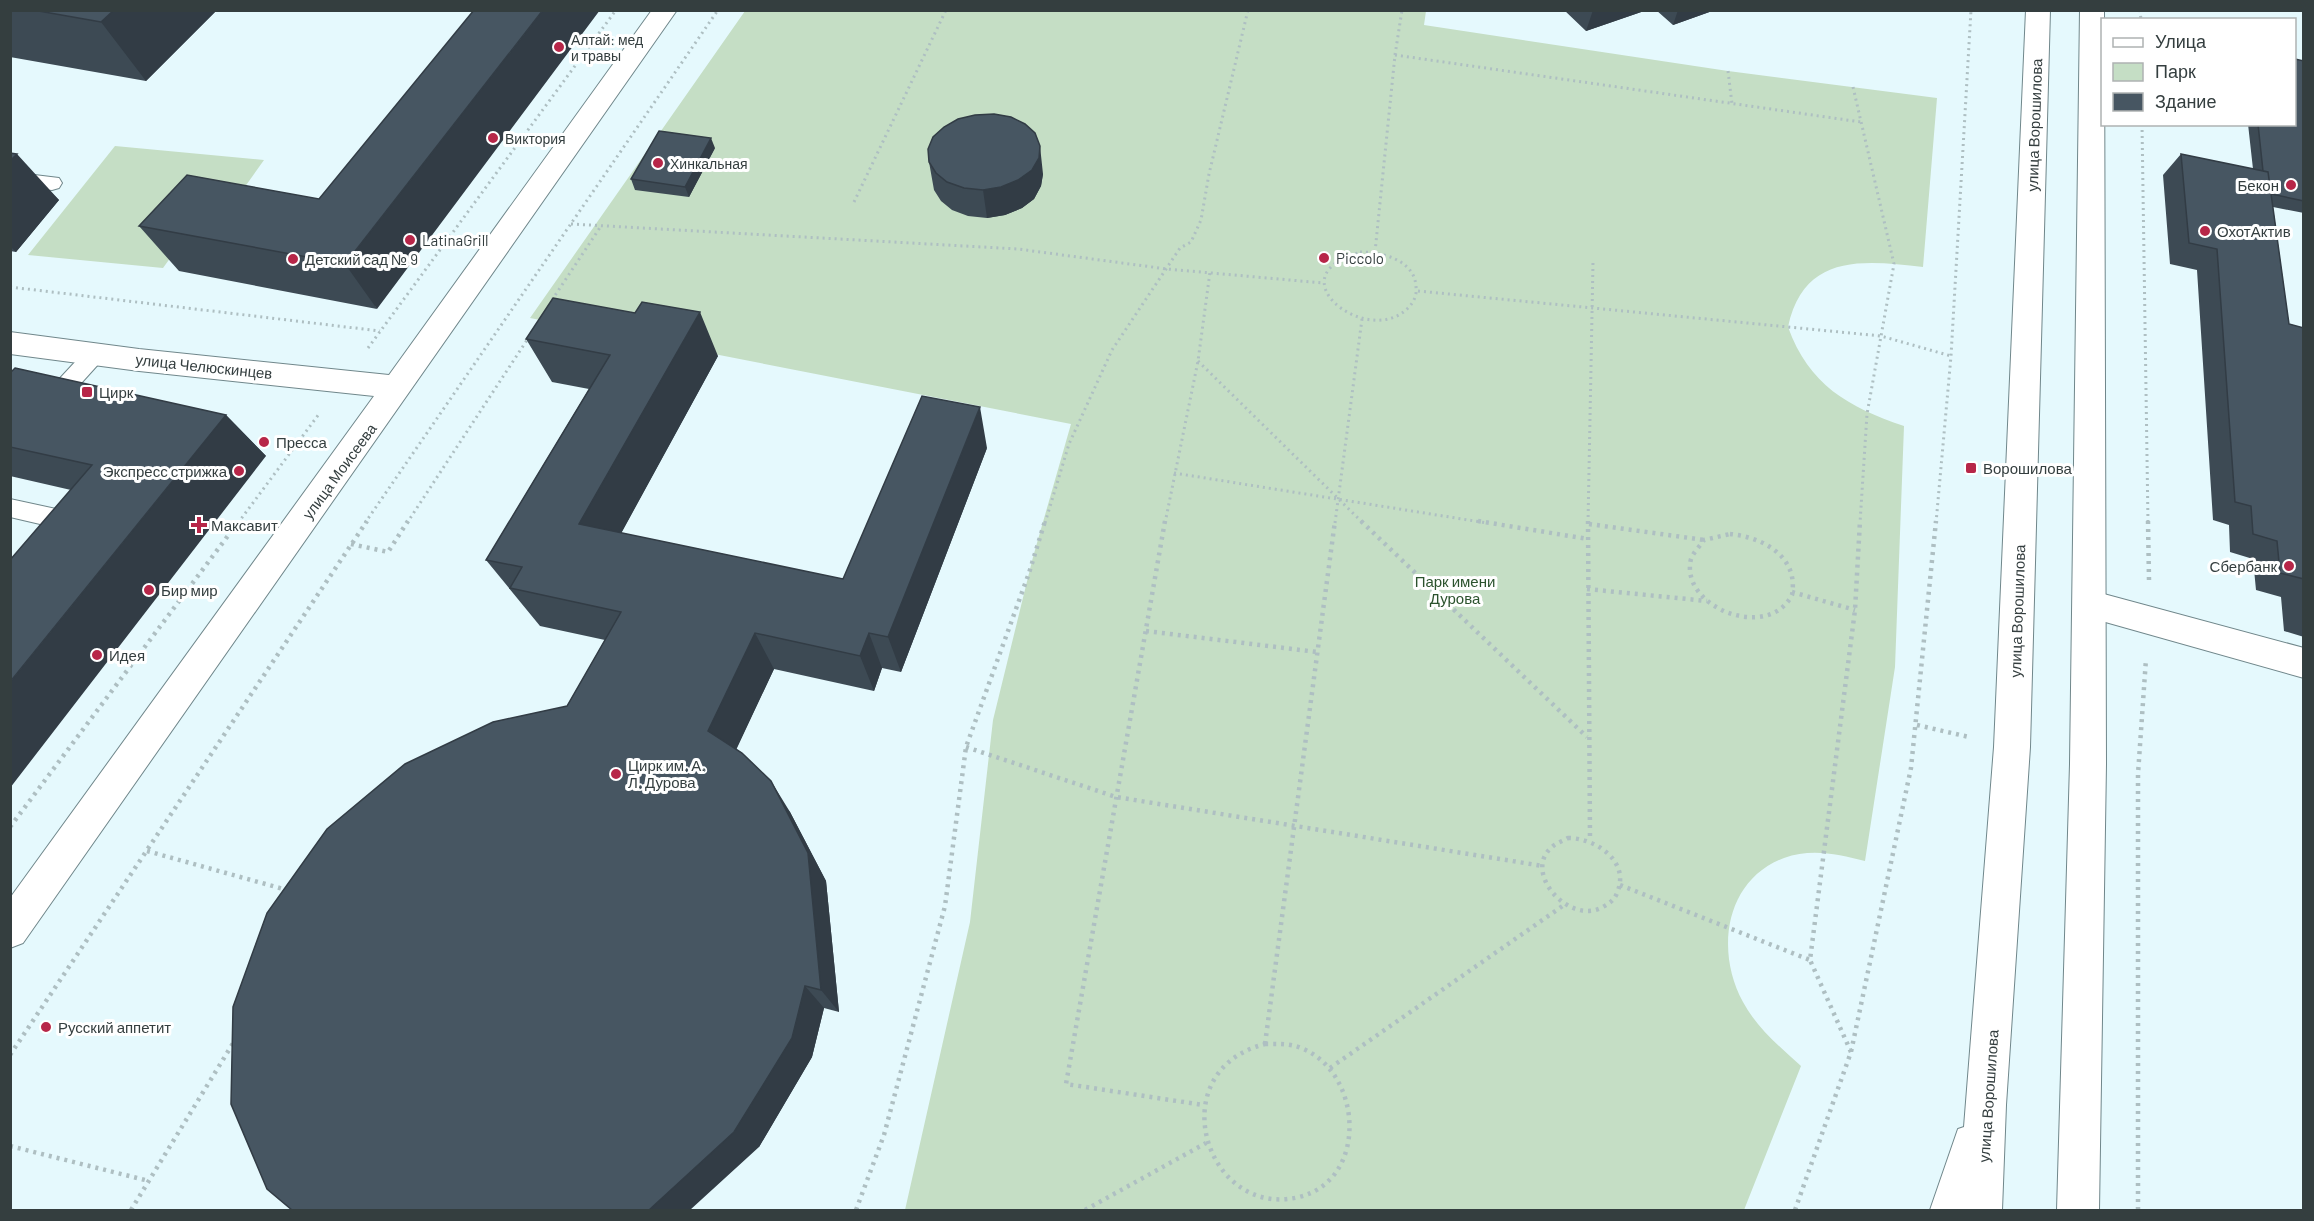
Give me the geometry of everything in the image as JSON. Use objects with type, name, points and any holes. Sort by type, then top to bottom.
[{"type":"main road","name":"улица Моисеева","points":[[10,930],[665,10]]},
{"type":"main road","name":"улица Ворошилова","points":[[1981,1210],[1986,1105],[2012,747],[2038,10]]},
{"type":"main road","points":[[2078,1210],[2088,764],[2095,20]]},
{"type":"main road","name":"улица Челюскинцев","points":[[10,343],[398,387]]},
{"type":"main road","points":[[2090,604],[2304,663]]},
{"type":"main road","points":[[1951,1210],[1986,1105]]},
{"type":"lane","points":[[10,179],[52,183]]},
{"type":"lane","points":[[10,447],[96,353]]},
{"type":"lane","points":[[10,508],[70,520],[47,547]]},
{"type":"path","points":[[10,827],[381,332],[616,10]]},
{"type":"path","points":[[10,1055],[351,544],[718,10]]},
{"type":"path","points":[[854,202],[946,10]]},
{"type":"path","points":[[855,1210],[884,1135],[945,906],[966,747],[1029,573],[1069,444],[1112,350],[1180,248],[1191,242],[1201,219],[1209,174],[1248,10]]},
{"type":"path","points":[[1375,252],[1395,55],[1402,10]]},
{"type":"path","points":[[1795,1210],[1851,1052],[1916,735],[1951,356],[1971,10]]},
{"type":"path","points":[[1395,55],[1861,123]]},
{"type":"path","points":[[1728,71],[1732,105]]},
{"type":"path","points":[[1851,1052],[1810,960],[1855,610],[1867,414],[1894,264],[1853,87]]},
{"type":"path","points":[[2138,1210],[2138,774],[2149,620],[2142,126]]},
{"type":"path","points":[[571,224],[1018,249],[1167,269],[1323,283]]},
{"type":"path","points":[[550,305],[601,226]]},
{"type":"path","points":[[1360,252],[1375,252],[1389,256],[1406,266],[1417,281],[1418,291],[1414,302],[1406,312],[1386,319],[1362,319],[1346,314],[1334,306],[1326,295],[1323,283],[1326,272],[1334,262],[1360,252]]},
{"type":"path","points":[[1590,840],[1587,590],[1593,262]]},
{"type":"path","points":[[1203,1105],[1066,1084],[1174,473],[1198,361],[1210,272]]},
{"type":"path","points":[[10,287],[381,332]]},
{"type":"path","points":[[1418,291],[1881,336],[1951,356]]},
{"type":"path","points":[[1265,1044],[1362,319]]},
{"type":"path","points":[[351,544],[388,552],[530,334]]},
{"type":"path","points":[[1198,361],[1587,738]]},
{"type":"path","points":[[1174,473],[1588,539]]},
{"type":"path","points":[[1589,524],[1704,540]]},
{"type":"path","points":[[1718,533],[1735,533],[1753,537],[1770,545],[1783,558],[1791,572],[1792,592],[1782,609],[1770,616],[1738,617],[1721,611],[1707,602],[1696,589],[1690,576],[1689,562],[1693,549],[1704,540],[1718,533]]},
{"type":"path","points":[[1587,590],[1707,602]]},
{"type":"path","points":[[1792,592],[1855,610]]},
{"type":"path","points":[[1146,631],[1317,652]]},
{"type":"path","points":[[966,747],[1116,797],[1543,866]]},
{"type":"path","points":[[1568,838],[1590,840],[1601,846],[1616,863],[1620,885],[1610,904],[1588,911],[1564,905],[1548,887],[1543,866],[1550,848],[1558,841],[1568,838]]},
{"type":"path","points":[[147,851],[288,890]]},
{"type":"path","points":[[1620,885],[1810,960]]},
{"type":"path","points":[[1330,1068],[1564,905]]},
{"type":"path","points":[[131,1210],[241,1030]]},
{"type":"path","points":[[1265,1044],[1288,1044],[1310,1053],[1330,1068],[1343,1089],[1350,1113],[1350,1139],[1342,1162],[1328,1182],[1307,1196],[1283,1200],[1258,1196],[1235,1185],[1218,1167],[1206,1143],[1203,1105],[1211,1082],[1225,1063],[1243,1050],[1265,1044]]},
{"type":"path","points":[[1085,1210],[1206,1143]]},
{"type":"path","points":[[10,1146],[149,1181]]},
{"type":"green space","name":"Парк имени Дурова","points":[[745,11],[1426,11],[1424,25],[1728,71],[1937,98],[1923,267],[1858,263],[1822,274],[1807,285],[1796,303],[1788,327],[1807,364],[1833,391],[1865,411],[1904,426],[1895,667],[1865,861],[1835,854],[1814,853],[1784,858],[1764,868],[1749,883],[1738,900],[1731,919],[1728,940],[1729,961],[1734,982],[1743,1002],[1762,1028],[1801,1066],[1744,1210],[905,1210],[970,922],[993,720],[1033,557],[1071,424],[530,318]]},
{"type":"green space","points":[[115,146],[264,160],[237,198],[215,196],[163,268],[28,255]]},
{"type":"building","points":[[33,10],[114,10],[101,22]]},
{"type":"building","points":[[474,10],[543,10],[345,264],[139,226],[187,175],[319,199]]},
{"type":"building","points":[[2296,59],[2304,61],[2304,201],[2271,194],[2268,172],[2263,171],[2258,126],[2296,126]]},
{"type":"building","points":[[994,114],[1011,117],[1025,124],[1035,133],[1040,146],[1039,158],[1032,170],[1018,180],[1001,187],[983,190],[964,188],[947,182],[936,173],[929,162],[928,149],[933,137],[958,119]]},
{"type":"building","points":[[659,131],[711,138],[685,187],[631,179]]},
{"type":"building","points":[[10,153],[17,154],[10,161]]},
{"type":"building","points":[[2181,154],[2268,172],[2289,324],[2304,328],[2304,579],[2280,573],[2277,541],[2253,534],[2251,506],[2235,502],[2217,249],[2189,243]]},
{"type":"building","name":"Цирк им. А. Л. Дурова","points":[[553,298],[635,313],[642,302],[700,312],[579,524],[843,579],[922,396],[980,407],[888,637],[869,633],[860,656],[755,633],[708,731],[742,753],[771,781],[808,853],[821,990],[805,986],[792,1038],[734,1132],[649,1210],[292,1210],[267,1189],[231,1104],[233,1007],[267,913],[327,829],[405,764],[493,722],[567,706],[621,612],[510,588],[522,567],[486,560],[610,355],[526,339]]},
{"type":"building","points":[[15,368],[226,415],[10,682],[10,560],[92,465],[10,447],[10,373]]},
{"type":"place","name":"Алтай: мед и травы","points":[[559,47]]},
{"type":"place","name":"Виктория","points":[[493,138]]},
{"type":"place","name":"Хинкальная","points":[[658,163]]},
{"type":"place","name":"Бекон","points":[[2291,185]]},
{"type":"place","name":"ОхотАктив","points":[[2205,231]]},
{"type":"place","name":"LatinaGrill","points":[[410,240]]},
{"type":"place","name":"Piccolo","points":[[1324,258]]},
{"type":"place","name":"Детский сад № 9","points":[[293,259]]},
{"type":"place","name":"Цирк","points":[[87,392]]},
{"type":"place","name":"Пресса","points":[[264,442]]},
{"type":"place","name":"Ворошилова","points":[[1971,468]]},
{"type":"place","name":"Экспресс стрижка","points":[[239,471]]},
{"type":"place","name":"Максавит","points":[[199,525]]},
{"type":"place","name":"Сбербанк","points":[[2289,566]]},
{"type":"place","name":"Бир мир","points":[[149,590]]},
{"type":"place","name":"Идея","points":[[97,655]]},
{"type":"place","name":"Цирк им. А. Л. Дурова","points":[[616,774]]},
{"type":"place","name":"Русский аппетит","points":[[46,1027]]}]
